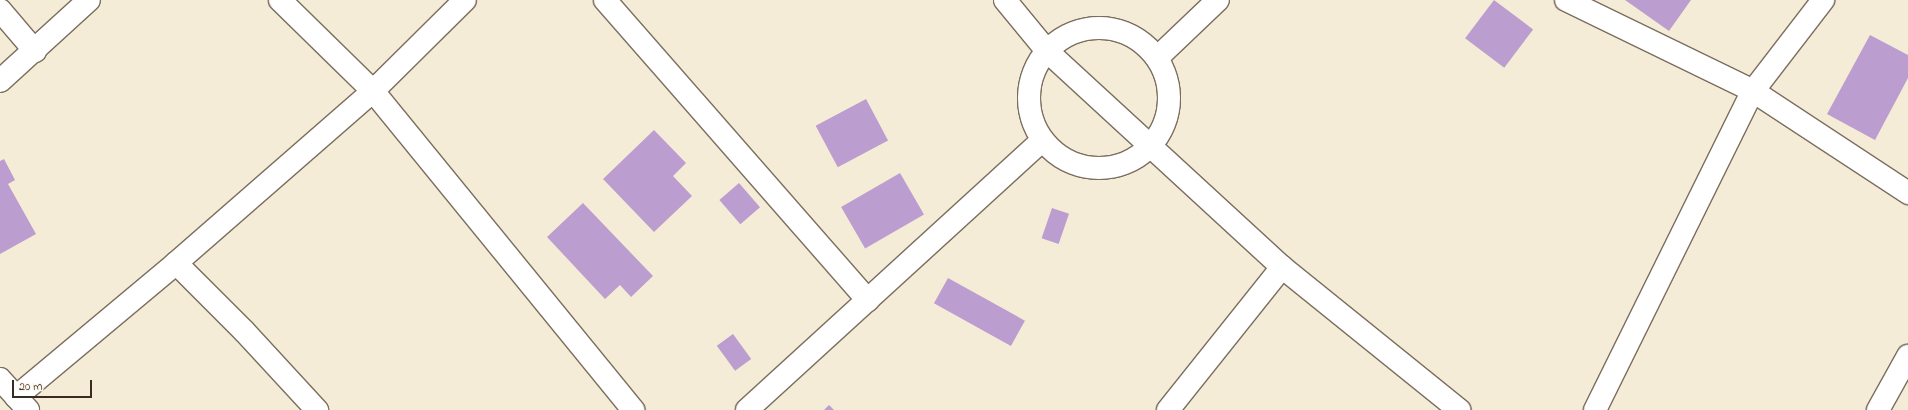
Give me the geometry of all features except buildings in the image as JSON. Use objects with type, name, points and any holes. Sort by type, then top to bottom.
[{"type":"street","points":[[0,81],[35,51],[89,0]]},
{"type":"street","points":[[280,0],[373,91],[633,410]]},
{"type":"street","points":[[0,379],[22,403],[176,263],[373,91],[465,0]]},
{"type":"street","points":[[605,0],[868,300]]},
{"type":"street","points":[[1005,0],[1047,51],[1282,267],[1459,410]]},
{"type":"street","points":[[1157,58],[1218,0]]},
{"type":"street","points":[[1566,0],[1753,91],[1908,193]]},
{"type":"street","points":[[1595,410],[1753,91],[1823,0]]},
{"type":"street","points":[[0,10],[35,51]]},
{"type":"street","points":[[1104,28],[1119,31],[1134,37],[1146,46],[1157,58],[1164,71],[1169,87],[1167,118],[1161,132],[1151,145],[1140,155],[1126,163],[1110,167],[1095,168],[1079,165],[1064,159],[1041,142],[1029,109],[1029,94],[1037,63],[1058,41],[1072,33],[1088,29],[1104,28]]},
{"type":"street","points":[[747,410],[1041,142]]},
{"type":"street","points":[[176,263],[244,331],[316,410]]},
{"type":"street","points":[[1168,410],[1282,267]]},
{"type":"street","points":[[1878,410],[1908,356]]}]
